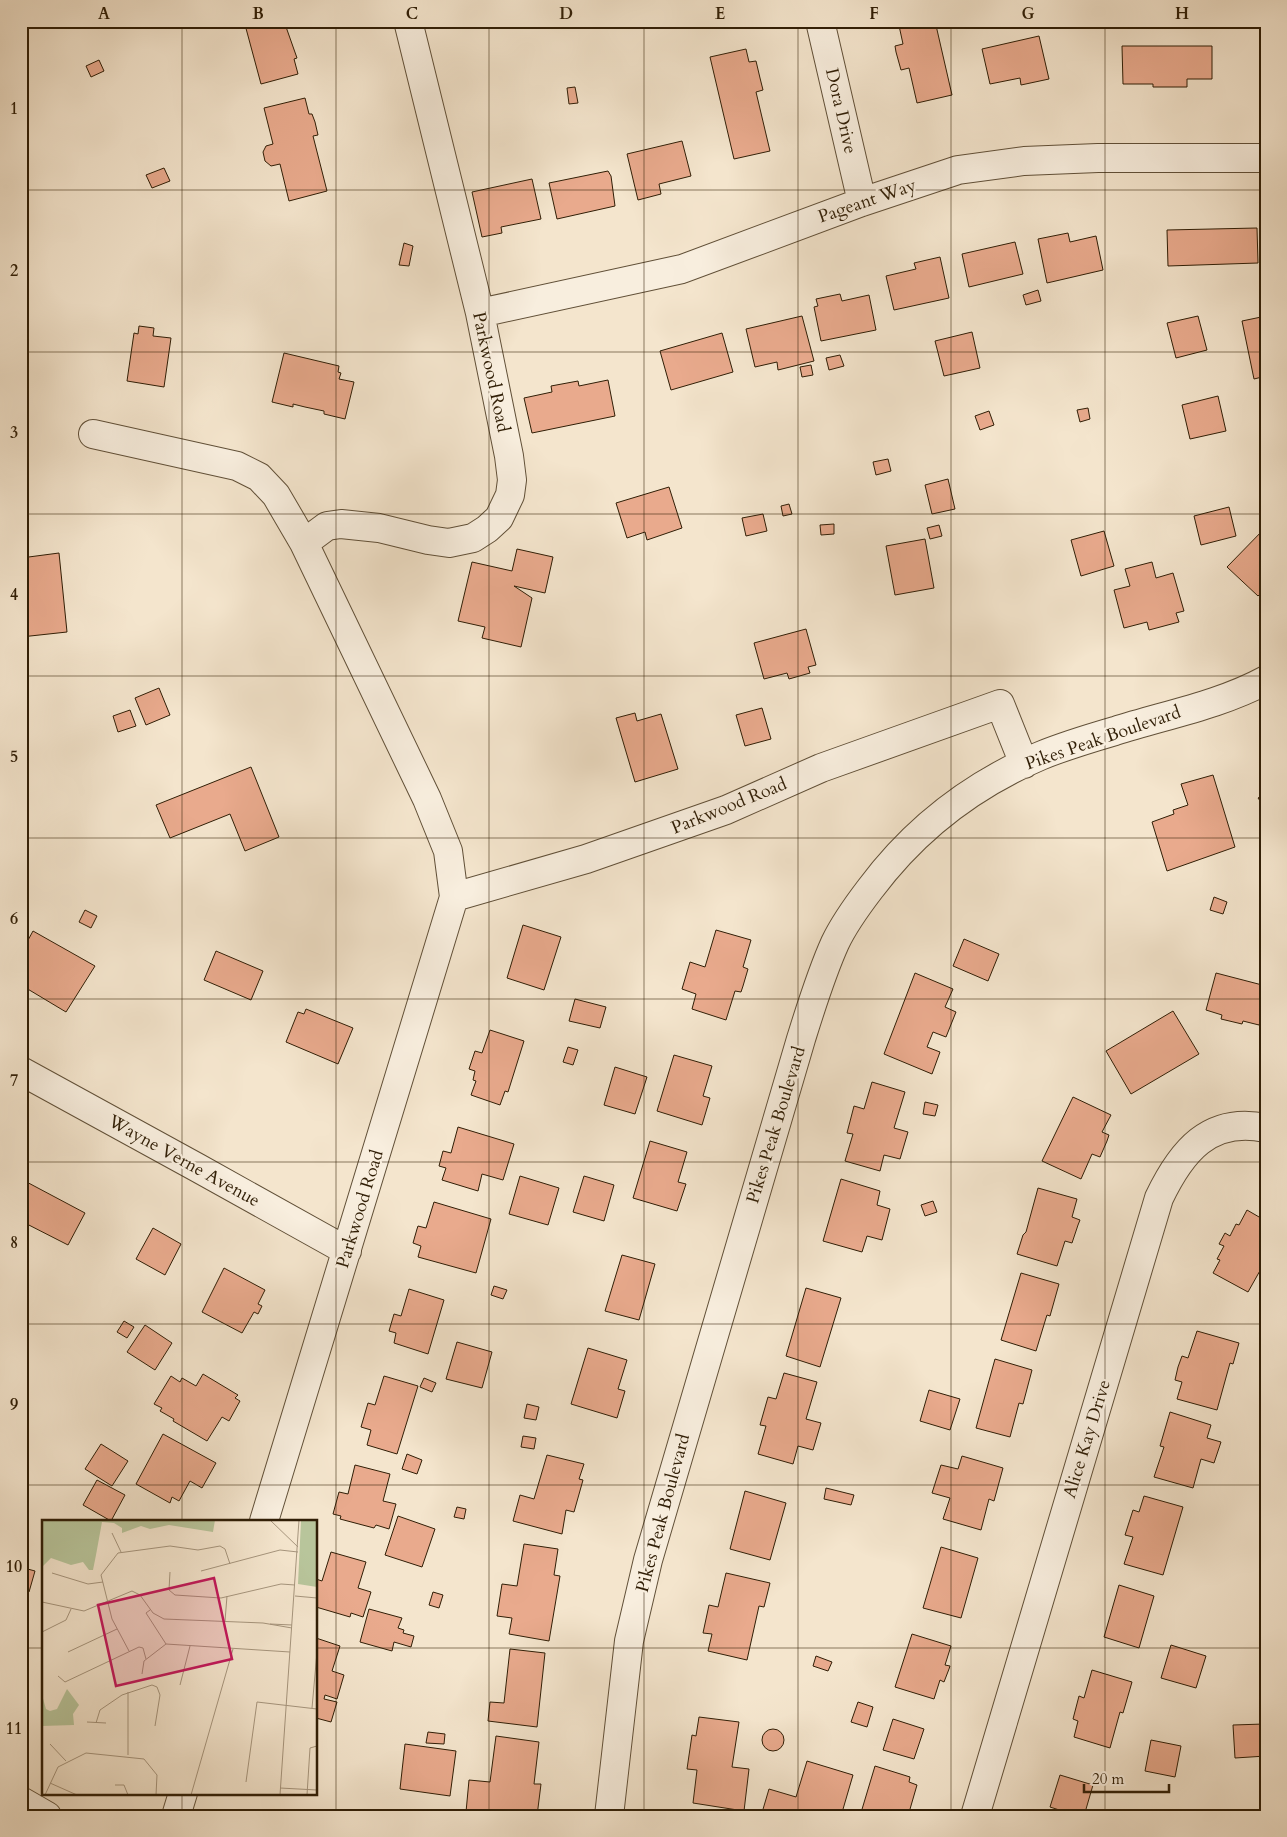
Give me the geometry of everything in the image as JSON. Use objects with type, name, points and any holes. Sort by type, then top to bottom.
[{"type":"street","name":"Parkwood Road","points":[[304,543],[327,526],[342,524],[379,528],[449,543],[473,538],[499,518],[510,495],[512,480],[480,312],[408,21]]},
{"type":"street","name":"Dora Drive","points":[[820,21],[862,202]]},
{"type":"street","name":"Pageant Way","points":[[480,312],[682,269],[862,202],[958,170],[1024,161],[1098,158],[1266,158]]},
{"type":"street","name":"Parkwood Road","points":[[93,434],[237,466],[259,477],[276,495],[304,543],[427,799],[448,851],[454,897],[264,1520]]},
{"type":"street","name":"Pikes Peak Boulevard","points":[[609,1816],[630,1641],[648,1560],[801,1039],[819,983],[835,942],[856,908],[884,870],[911,841],[962,797],[994,778],[1041,756],[1115,731],[1219,700],[1266,680]]},
{"type":"street","name":"Parkwood Road","points":[[454,897],[586,859],[726,810],[821,768],[1000,704],[1024,764]]},
{"type":"street","name":"Wayne Verne Avenue","points":[[21,1071],[347,1251]]},
{"type":"street","name":"Alice Kay Drive","points":[[975,1816],[1159,1198],[1172,1172],[1185,1153],[1200,1140],[1218,1130],[1233,1126],[1253,1125],[1266,1128]]},
{"type":"street","points":[[176,1816],[183,1794]]},
{"type":"street","points":[[21,1801],[47,1816]]},
{"type":"building","points":[[180,21],[206,21],[183,28]]},
{"type":"building","points":[[244,21],[282,21],[283,25],[285,24],[297,58],[294,59],[298,74],[261,84]]},
{"type":"building","points":[[898,21],[935,21],[952,95],[917,103],[909,68],[901,70],[896,52],[895,46],[903,44]]},
{"type":"building","points":[[1039,36],[1049,79],[1021,85],[1020,78],[990,84],[982,49]]},
{"type":"building","points":[[1122,46],[1212,46],[1212,79],[1187,79],[1187,87],[1153,87],[1153,84],[1123,84]]},
{"type":"building","points":[[746,49],[749,62],[756,61],[763,90],[756,92],[770,151],[734,159],[710,57]]},
{"type":"building","points":[[99,60],[104,71],[91,77],[86,66]]},
{"type":"building","points":[[575,87],[578,103],[569,104],[567,88]]},
{"type":"building","points":[[305,98],[309,114],[312,114],[315,122],[318,135],[313,136],[327,191],[289,201],[280,164],[271,166],[265,161],[263,152],[266,146],[273,144],[264,108]]},
{"type":"building","points":[[682,141],[691,176],[659,184],[661,194],[638,200],[627,154]]},
{"type":"building","points":[[164,168],[170,181],[152,188],[146,175]]},
{"type":"building","points":[[608,171],[611,176],[615,206],[557,219],[549,183]]},
{"type":"building","points":[[532,179],[541,219],[501,227],[502,233],[482,237],[472,192]]},
{"type":"building","points":[[1257,228],[1258,263],[1168,266],[1167,230]]},
{"type":"building","points":[[1068,233],[1070,242],[1096,236],[1103,270],[1047,283],[1038,239]]},
{"type":"building","points":[[1015,242],[1023,274],[969,287],[962,254]]},
{"type":"building","points":[[404,243],[413,246],[409,266],[399,265]]},
{"type":"building","points":[[940,257],[949,298],[894,310],[886,276],[916,269],[914,263]]},
{"type":"building","points":[[1038,290],[1041,301],[1026,305],[1023,295]]},
{"type":"building","points":[[840,294],[842,301],[869,295],[876,330],[821,341],[814,307],[818,306],[816,299]]},
{"type":"building","points":[[802,316],[814,361],[778,370],[777,362],[755,367],[746,329]]},
{"type":"building","points":[[1198,316],[1207,350],[1176,358],[1167,323]]},
{"type":"building","points":[[1266,316],[1266,376],[1254,379],[1242,321]]},
{"type":"building","points":[[139,326],[154,328],[153,336],[171,338],[164,387],[127,381],[134,333],[138,334]]},
{"type":"building","points":[[972,332],[980,368],[944,376],[935,341]]},
{"type":"building","points":[[722,333],[733,372],[671,390],[660,351]]},
{"type":"building","points":[[284,353],[339,366],[338,372],[341,373],[339,379],[354,382],[345,419],[324,414],[324,411],[293,404],[293,407],[272,402]]},
{"type":"building","points":[[840,355],[844,366],[829,370],[826,358]]},
{"type":"building","points":[[811,365],[813,375],[802,377],[800,367]]},
{"type":"building","points":[[608,380],[615,416],[532,433],[524,398],[552,392],[551,386],[578,381],[579,386]]},
{"type":"building","points":[[1218,396],[1226,431],[1190,439],[1182,405]]},
{"type":"building","points":[[1261,396],[1266,396],[1266,426]]},
{"type":"building","points":[[1088,408],[1090,419],[1080,422],[1077,410]]},
{"type":"building","points":[[989,411],[994,425],[980,430],[975,416]]},
{"type":"building","points":[[888,459],[891,471],[876,475],[873,462]]},
{"type":"building","points":[[948,479],[955,509],[932,514],[925,485]]},
{"type":"building","points":[[669,487],[682,528],[647,540],[645,532],[627,538],[616,503]]},
{"type":"building","points":[[789,504],[792,514],[783,516],[781,506]]},
{"type":"building","points":[[1229,507],[1236,536],[1201,545],[1194,516]]},
{"type":"building","points":[[763,514],[767,531],[746,536],[742,518]]},
{"type":"building","points":[[834,524],[834,534],[821,535],[820,525]]},
{"type":"building","points":[[939,525],[942,536],[930,539],[927,528]]},
{"type":"building","points":[[1266,527],[1266,588],[1258,596],[1227,567]]},
{"type":"building","points":[[1104,531],[1114,566],[1081,576],[1071,540]]},
{"type":"building","points":[[925,539],[934,588],[895,595],[886,546]]},
{"type":"building","points":[[517,549],[553,557],[545,593],[514,586],[532,598],[521,647],[482,638],[485,627],[458,621],[472,562],[512,571]]},
{"type":"building","points":[[59,553],[67,632],[21,637],[21,558]]},
{"type":"building","points":[[1152,562],[1156,578],[1173,573],[1184,611],[1176,613],[1179,622],[1149,630],[1147,622],[1124,628],[1114,590],[1130,586],[1125,569]]},
{"type":"building","points":[[806,629],[816,665],[808,667],[810,673],[789,679],[787,673],[764,679],[754,643]]},
{"type":"building","points":[[159,688],[170,715],[146,725],[135,698]]},
{"type":"building","points":[[762,708],[771,739],[745,746],[736,715]]},
{"type":"building","points":[[130,710],[136,726],[118,732],[113,716]]},
{"type":"building","points":[[635,713],[637,721],[661,714],[678,769],[635,782],[616,718]]},
{"type":"building","points":[[251,767],[279,837],[245,851],[230,814],[170,838],[156,805]]},
{"type":"building","points":[[1213,775],[1235,847],[1167,871],[1152,822],[1174,814],[1173,810],[1188,805],[1181,784]]},
{"type":"building","points":[[1266,793],[1266,809],[1258,798]]},
{"type":"building","points":[[1214,897],[1227,902],[1223,914],[1210,910]]},
{"type":"building","points":[[85,910],[97,916],[91,928],[79,922]]},
{"type":"building","points":[[523,925],[561,937],[544,990],[507,978]]},
{"type":"building","points":[[716,930],[751,940],[743,967],[748,969],[743,986],[741,992],[735,991],[726,1020],[692,1009],[696,994],[682,989],[690,962],[705,967]]},
{"type":"building","points":[[33,931],[95,966],[66,1012],[21,985],[21,953]]},
{"type":"building","points":[[964,939],[999,954],[988,981],[953,966]]},
{"type":"building","points":[[216,951],[263,971],[251,1000],[204,980]]},
{"type":"building","points":[[915,973],[953,989],[945,1007],[956,1012],[946,1037],[933,1032],[927,1047],[940,1052],[932,1074],[884,1054]]},
{"type":"building","points":[[1216,973],[1266,986],[1266,1020],[1261,1019],[1259,1025],[1243,1021],[1242,1024],[1221,1019],[1222,1015],[1206,1010]]},
{"type":"building","points":[[575,999],[606,1007],[600,1028],[569,1021]]},
{"type":"building","points":[[306,1009],[353,1028],[338,1064],[286,1042],[298,1012],[304,1014]]},
{"type":"building","points":[[1173,1011],[1199,1054],[1131,1094],[1106,1051]]},
{"type":"building","points":[[490,1030],[524,1041],[508,1092],[505,1091],[500,1105],[471,1095],[476,1081],[473,1080],[475,1071],[469,1069],[475,1051],[482,1053]]},
{"type":"building","points":[[568,1047],[578,1050],[573,1065],[563,1062]]},
{"type":"building","points":[[674,1055],[712,1066],[703,1096],[710,1098],[702,1125],[657,1111]]},
{"type":"building","points":[[615,1067],[647,1077],[635,1114],[604,1105]]},
{"type":"building","points":[[872,1082],[905,1092],[894,1128],[908,1132],[900,1159],[884,1155],[880,1171],[845,1161],[853,1134],[847,1133],[854,1106],[864,1109]]},
{"type":"building","points":[[1073,1097],[1111,1115],[1102,1132],[1109,1135],[1100,1157],[1092,1154],[1081,1179],[1042,1161]]},
{"type":"building","points":[[925,1102],[938,1105],[935,1116],[923,1114]]},
{"type":"building","points":[[458,1127],[514,1144],[503,1180],[482,1174],[478,1191],[442,1180],[446,1168],[439,1166],[443,1151],[451,1153]]},
{"type":"building","points":[[650,1141],[687,1152],[678,1182],[686,1184],[677,1211],[633,1198]]},
{"type":"building","points":[[520,1176],[559,1188],[548,1225],[509,1214]]},
{"type":"building","points":[[584,1176],[614,1185],[604,1221],[573,1212]]},
{"type":"building","points":[[21,1179],[85,1213],[68,1245],[21,1221]]},
{"type":"building","points":[[841,1179],[880,1191],[877,1205],[890,1209],[882,1240],[867,1236],[862,1252],[823,1241]]},
{"type":"building","points":[[1038,1188],[1077,1199],[1072,1217],[1080,1220],[1072,1243],[1065,1241],[1057,1266],[1017,1254],[1023,1235],[1026,1232]]},
{"type":"building","points":[[933,1201],[937,1212],[925,1216],[921,1205]]},
{"type":"building","points":[[434,1202],[491,1219],[476,1273],[418,1257],[421,1246],[413,1243],[417,1229],[418,1226],[426,1228]]},
{"type":"building","points":[[1247,1210],[1266,1221],[1266,1260],[1248,1292],[1213,1273],[1220,1260],[1217,1259],[1224,1246],[1219,1244],[1225,1233],[1230,1236],[1236,1224],[1239,1225]]},
{"type":"building","points":[[153,1228],[181,1244],[165,1275],[136,1259]]},
{"type":"building","points":[[622,1255],[655,1264],[639,1320],[605,1311]]},
{"type":"building","points":[[224,1268],[265,1290],[258,1304],[262,1306],[258,1314],[254,1312],[242,1333],[202,1312]]},
{"type":"building","points":[[1021,1273],[1059,1284],[1050,1316],[1047,1315],[1036,1351],[1001,1340]]},
{"type":"building","points":[[494,1286],[507,1290],[503,1299],[491,1295]]},
{"type":"building","points":[[806,1288],[841,1298],[820,1367],[786,1356]]},
{"type":"building","points":[[409,1289],[444,1300],[428,1354],[394,1343],[396,1333],[389,1331],[394,1314],[401,1316]]},
{"type":"building","points":[[124,1321],[134,1327],[127,1338],[117,1332]]},
{"type":"building","points":[[145,1325],[172,1343],[155,1370],[127,1352]]},
{"type":"building","points":[[1197,1331],[1239,1343],[1233,1364],[1230,1363],[1217,1410],[1177,1399],[1182,1382],[1175,1380],[1178,1367],[1182,1356],[1188,1358]]},
{"type":"building","points":[[457,1342],[492,1352],[482,1388],[446,1379]]},
{"type":"building","points":[[588,1348],[627,1360],[618,1389],[625,1391],[617,1418],[571,1404]]},
{"type":"building","points":[[995,1359],[1032,1370],[1023,1404],[1019,1403],[1010,1437],[976,1428]]},
{"type":"building","points":[[784,1373],[817,1382],[806,1419],[821,1423],[813,1450],[798,1446],[793,1464],[758,1454],[766,1426],[760,1425],[768,1397],[776,1399]]},
{"type":"building","points":[[203,1374],[238,1395],[235,1398],[240,1401],[229,1421],[222,1417],[207,1441],[173,1421],[174,1419],[160,1411],[162,1408],[154,1404],[171,1376],[180,1382],[182,1378],[196,1386]]},
{"type":"building","points":[[384,1376],[418,1386],[397,1454],[367,1445],[371,1430],[361,1427],[368,1403],[375,1405]]},
{"type":"building","points":[[424,1378],[436,1383],[432,1392],[420,1387]]},
{"type":"building","points":[[929,1390],[960,1399],[950,1430],[920,1421]]},
{"type":"building","points":[[527,1404],[539,1407],[536,1420],[524,1418]]},
{"type":"building","points":[[1170,1412],[1211,1425],[1207,1438],[1221,1442],[1214,1463],[1201,1459],[1193,1488],[1154,1477],[1164,1447],[1160,1446]]},
{"type":"building","points":[[163,1434],[216,1463],[202,1488],[190,1481],[179,1501],[172,1497],[170,1503],[136,1484]]},
{"type":"building","points":[[523,1436],[536,1438],[534,1449],[521,1447]]},
{"type":"building","points":[[101,1444],[128,1461],[112,1486],[85,1469]]},
{"type":"building","points":[[407,1454],[422,1460],[417,1474],[402,1469]]},
{"type":"building","points":[[547,1455],[584,1464],[579,1479],[583,1480],[574,1512],[566,1510],[562,1534],[513,1521],[520,1495],[534,1499]]},
{"type":"building","points":[[962,1456],[1003,1468],[994,1501],[989,1499],[981,1530],[943,1519],[950,1498],[932,1493],[941,1465],[958,1469]]},
{"type":"building","points":[[355,1465],[390,1474],[383,1501],[396,1504],[389,1529],[376,1525],[374,1528],[340,1519],[341,1516],[333,1514],[339,1492],[348,1494]]},
{"type":"building","points":[[97,1480],[125,1495],[112,1520],[83,1505]]},
{"type":"building","points":[[826,1488],[854,1495],[851,1505],[824,1499]]},
{"type":"building","points":[[745,1491],[786,1503],[770,1560],[730,1549]]},
{"type":"building","points":[[1144,1496],[1183,1507],[1163,1575],[1124,1564],[1133,1537],[1125,1535],[1133,1510],[1139,1512]]},
{"type":"building","points":[[457,1507],[466,1509],[464,1519],[454,1517]]},
{"type":"building","points":[[398,1516],[435,1529],[422,1567],[385,1555]]},
{"type":"building","points":[[524,1544],[558,1549],[554,1575],[560,1576],[549,1641],[509,1634],[512,1618],[497,1616],[502,1584],[517,1586]]},
{"type":"building","points":[[941,1547],[978,1558],[961,1618],[923,1608]]},
{"type":"building","points":[[331,1552],[366,1562],[358,1588],[371,1592],[363,1617],[351,1613],[350,1617],[318,1608],[318,1580],[322,1581]]},
{"type":"building","points":[[24,1568],[35,1571],[29,1592],[21,1590],[21,1578]]},
{"type":"building","points":[[726,1573],[770,1583],[764,1607],[759,1606],[747,1660],[708,1651],[712,1634],[703,1633],[709,1605],[718,1607]]},
{"type":"building","points":[[1119,1585],[1154,1596],[1139,1648],[1104,1637]]},
{"type":"building","points":[[433,1592],[443,1595],[439,1608],[429,1605]]},
{"type":"building","points":[[369,1609],[402,1618],[398,1628],[404,1630],[403,1633],[414,1636],[411,1647],[394,1642],[392,1651],[360,1642]]},
{"type":"building","points":[[912,1634],[951,1646],[945,1665],[950,1666],[944,1682],[940,1680],[934,1699],[895,1687]]},
{"type":"building","points":[[318,1639],[340,1646],[332,1671],[344,1675],[337,1699],[325,1695],[324,1699],[337,1702],[331,1722],[318,1719]]},
{"type":"building","points":[[1171,1645],[1206,1656],[1196,1688],[1161,1678]]},
{"type":"building","points":[[510,1649],[545,1653],[537,1727],[488,1721],[490,1702],[504,1703]]},
{"type":"building","points":[[816,1656],[832,1662],[828,1671],[813,1666]]},
{"type":"building","points":[[1092,1670],[1132,1682],[1123,1713],[1120,1712],[1110,1748],[1074,1737],[1078,1721],[1073,1719],[1079,1696],[1084,1698]]},
{"type":"building","points":[[858,1702],[873,1707],[867,1727],[851,1722]]},
{"type":"building","points":[[699,1717],[739,1722],[732,1767],[749,1769],[744,1811],[693,1803],[697,1770],[687,1769],[692,1735],[696,1736]]},
{"type":"building","points":[[893,1719],[924,1729],[914,1759],[883,1750]]},
{"type":"building","points":[[1264,1724],[1266,1756],[1235,1758],[1233,1725]]},
{"type":"building","points":[[773,1729],[781,1732],[784,1740],[781,1748],[773,1751],[765,1748],[762,1740],[765,1732]]},
{"type":"building","points":[[428,1732],[445,1734],[444,1744],[426,1743]]},
{"type":"building","points":[[496,1736],[539,1742],[534,1784],[541,1784],[537,1816],[485,1816],[485,1814],[466,1812],[469,1780],[490,1782]]},
{"type":"building","points":[[1151,1740],[1181,1746],[1175,1777],[1145,1771]]},
{"type":"building","points":[[405,1744],[456,1751],[450,1796],[400,1789]]},
{"type":"building","points":[[807,1761],[853,1775],[841,1816],[761,1816],[769,1789],[796,1797]]},
{"type":"building","points":[[875,1766],[910,1777],[909,1782],[917,1785],[908,1816],[860,1816]]},
{"type":"building","points":[[1060,1775],[1093,1785],[1084,1816],[1078,1816],[1050,1807]]}]
